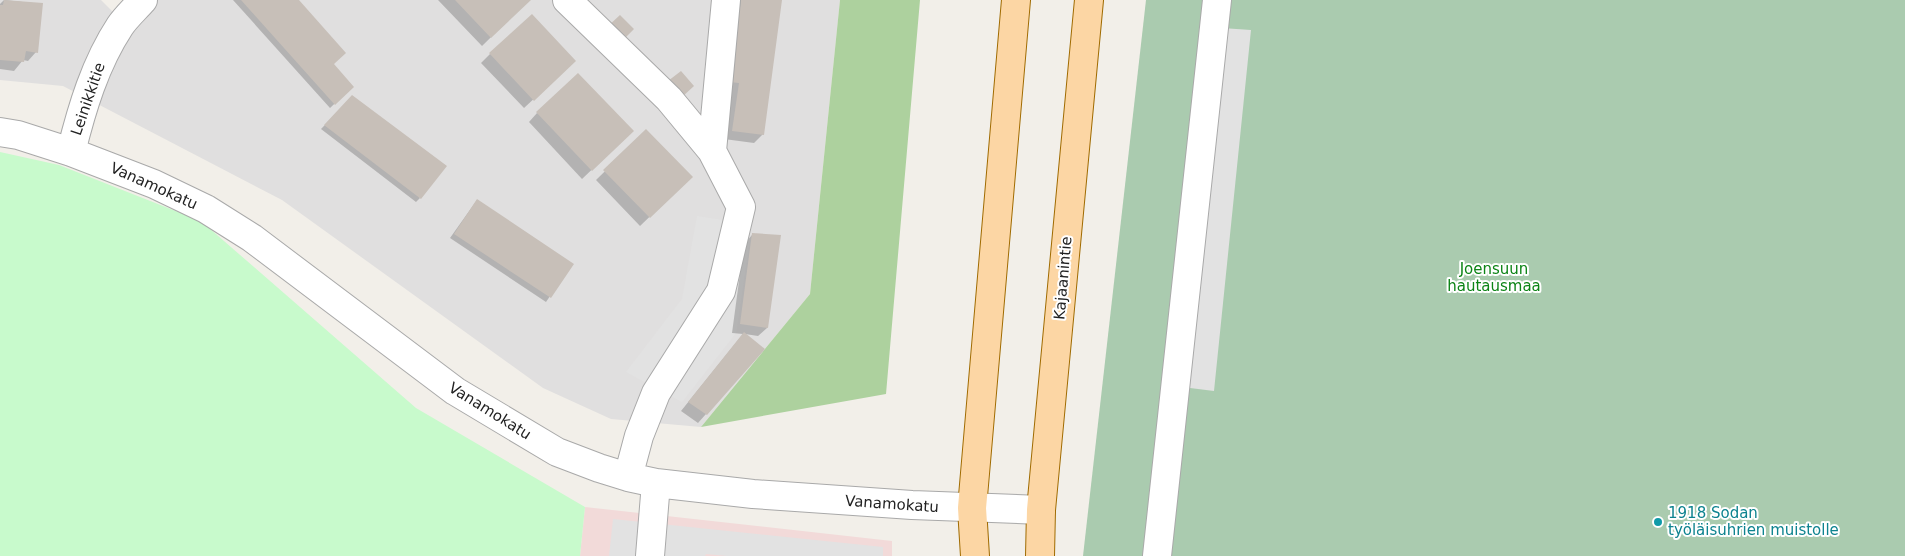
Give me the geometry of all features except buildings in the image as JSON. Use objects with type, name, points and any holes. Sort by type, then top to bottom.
[{"type":"main road","points":[[975,556],[972,508],[1016,0]]},
{"type":"main road","name":"Kajaanintie","points":[[1040,556],[1041,510],[1089,0]]},
{"type":"street","name":"Leinikkitie","points":[[71,152],[80,115],[98,65],[120,25],[143,0]]},
{"type":"street","points":[[567,0],[669,99],[712,150],[741,207],[721,292],[656,393],[639,436],[628,477]]},
{"type":"street","points":[[712,150],[726,0]]},
{"type":"street","points":[[1158,556],[1217,0]]},
{"type":"street","name":"Vanamokatu","points":[[0,132],[18,134],[71,152],[154,184],[206,209],[252,238],[455,391],[557,452],[628,477],[656,483],[754,494],[972,508],[1041,510]]},
{"type":"street","points":[[650,556],[656,483]]},
{"type":"shaded area","points":[[0,0],[101,0],[117,16],[131,0],[840,0],[810,294],[701,427],[611,419],[543,388],[282,200],[63,86],[0,80]]},
{"type":"shaded area","points":[[1222,28],[1251,30],[1214,391],[1182,387]]},
{"type":"shaded area","points":[[754,210],[736,333],[682,402],[626,372],[682,299],[697,216],[729,221]]},
{"type":"shaded area","points":[[585,507],[892,541],[892,556],[580,556]]},
{"type":"shaded area","points":[[613,519],[883,547],[883,556],[727,556],[706,554],[705,556],[609,556]]},
{"type":"green space","points":[[840,0],[920,0],[886,394],[701,427],[810,294]]},
{"type":"green space","name":"Joensuun hautausmaa","points":[[1146,0],[1905,0],[1905,556],[1083,556]]},
{"type":"green space","points":[[0,152],[59,165],[201,221],[416,408],[585,507],[580,556],[0,556]]},
{"type":"place","name":"1918 Sodan työläisuhrien muistolle","points":[[1658,522]]}]
